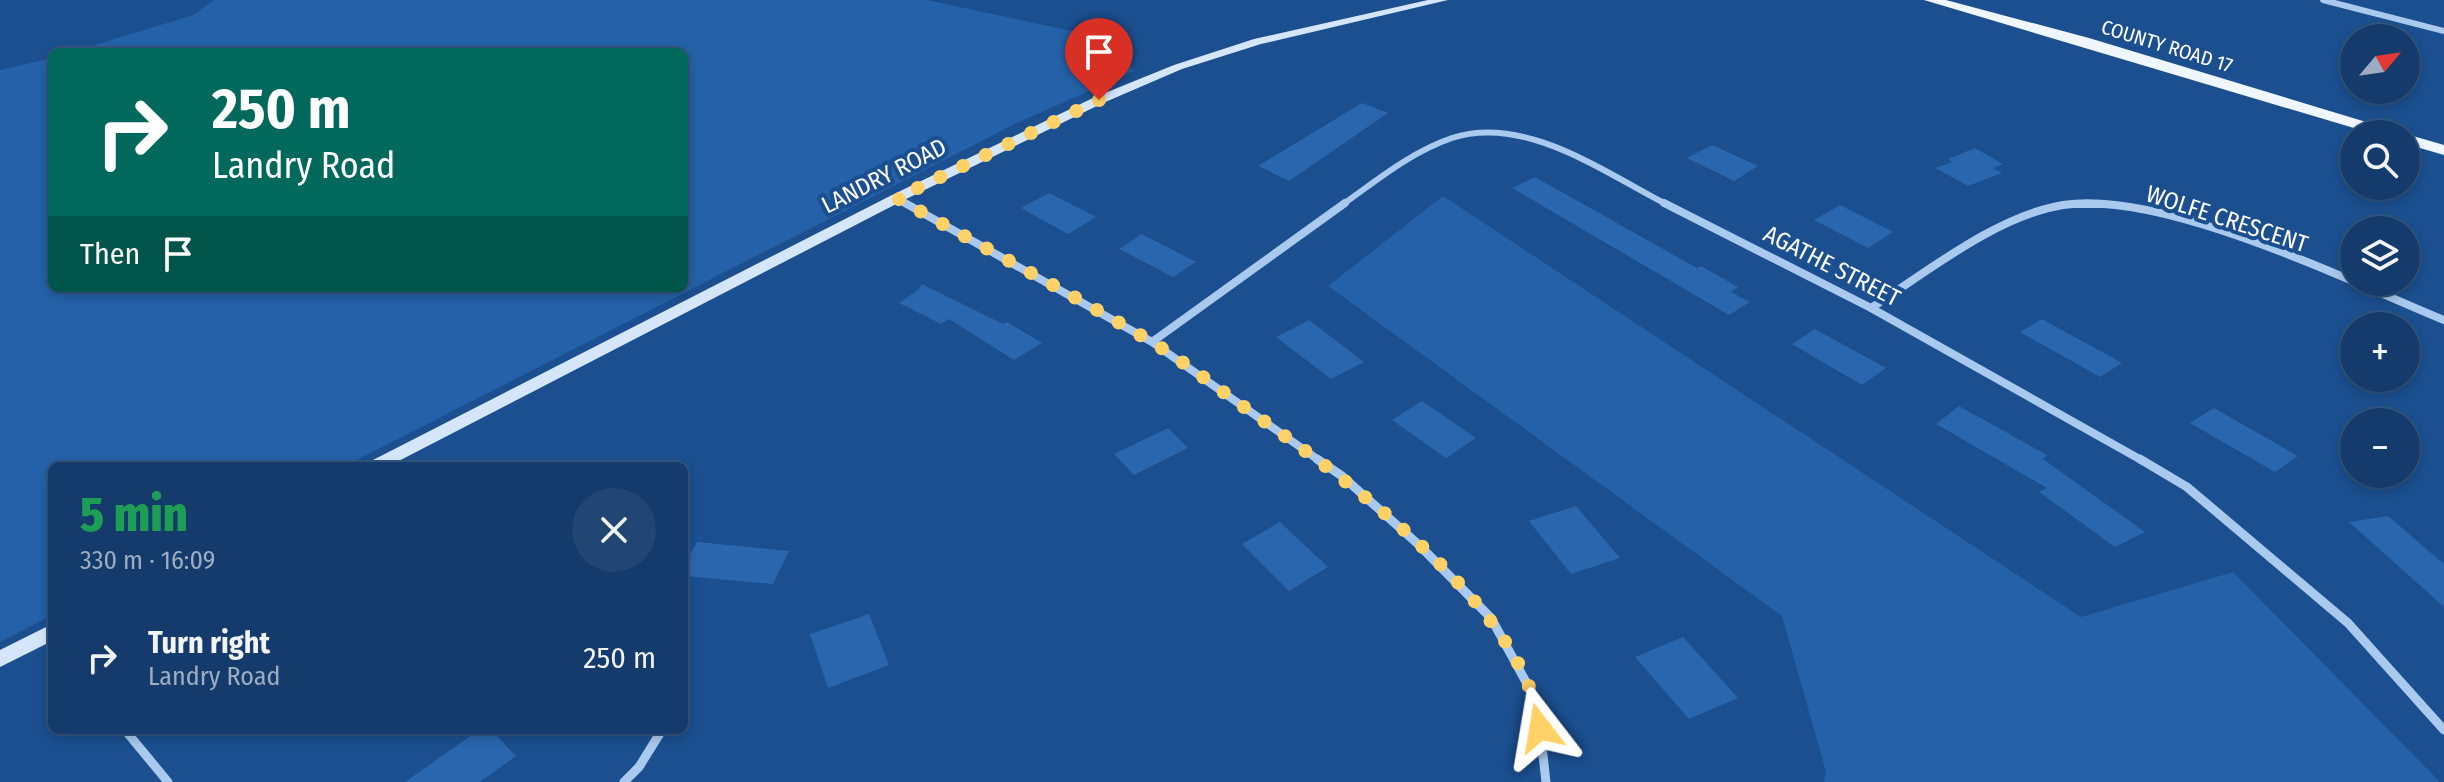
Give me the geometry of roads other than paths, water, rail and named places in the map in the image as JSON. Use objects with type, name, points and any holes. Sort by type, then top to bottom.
[{"type":"main road","name":"LANDRY ROAD","points":[[383,462],[897,198],[1099,100],[1178,67],[1258,41],[1443,0]]},
{"type":"main road","name":"COUNTY ROAD 17","points":[[1931,0],[2084,41],[2344,120]]},
{"type":"main road","points":[[2420,143],[2444,150]]},
{"type":"main road","points":[[0,659],[48,638]]},
{"type":"street","points":[[2323,0],[2444,31]]},
{"type":"street","name":"AGATHE STREET","points":[[1152,342],[1393,168],[1433,144],[1469,133],[1513,133],[1555,147],[1871,308],[2104,437],[2187,487],[2348,623],[2444,730]]},
{"type":"street","points":[[897,198],[1152,342],[1342,476],[1419,545],[1491,618],[1537,702],[1546,782]]},
{"type":"street","name":"WOLFE CRESCENT","points":[[1871,308],[1995,230],[2064,204],[2114,204],[2178,219],[2249,243],[2444,320]]},
{"type":"street","points":[[128,734],[168,782]]},
{"type":"street","points":[[624,782],[639,767],[660,734]]}]
